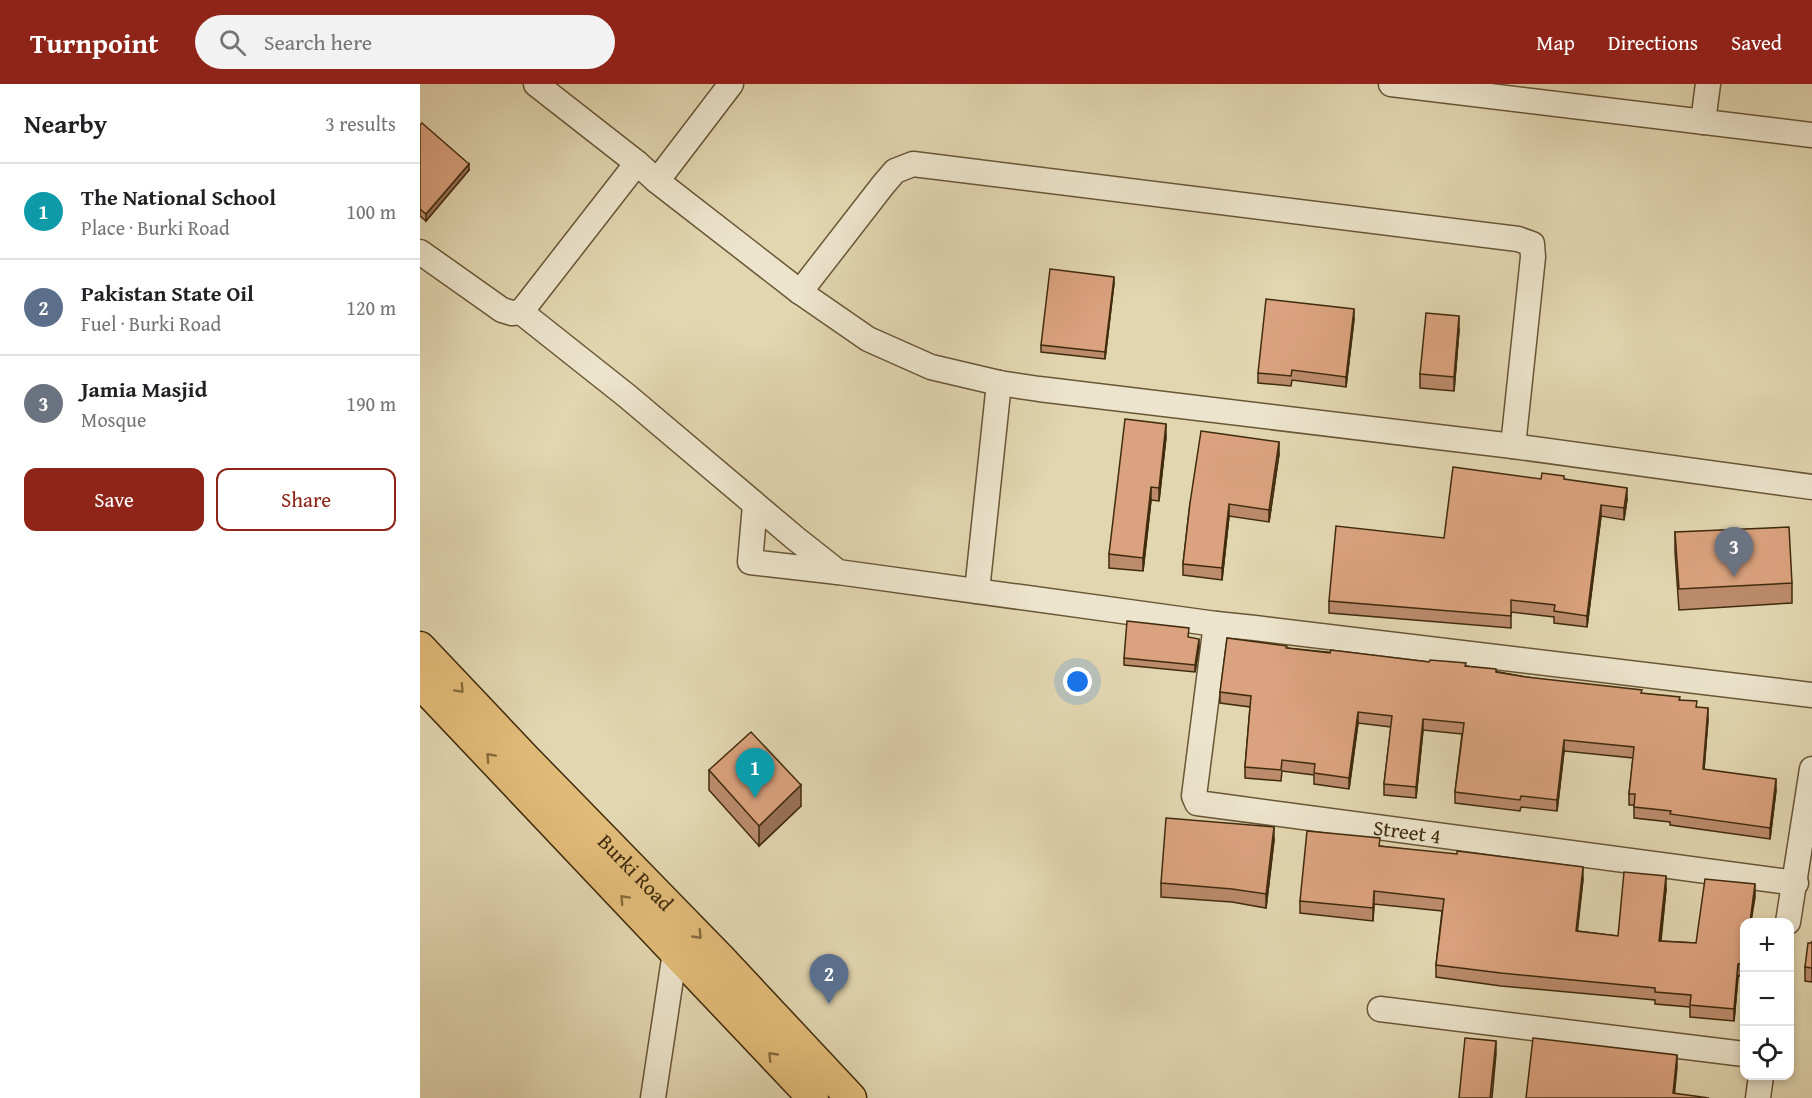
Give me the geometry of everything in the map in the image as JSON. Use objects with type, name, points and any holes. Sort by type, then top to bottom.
[{"type":"main road","name":"Burki Road","points":[[420,646],[526,759],[721,959],[851,1098]]},
{"type":"main road","name":"Burki Road","points":[[420,683],[813,1098]]},
{"type":"street","points":[[536,84],[800,292],[868,339],[931,367],[999,383],[1513,446],[1812,487]]},
{"type":"street","points":[[657,181],[731,84]]},
{"type":"street","points":[[1391,84],[1497,91],[1703,122],[1812,135]]},
{"type":"street","points":[[1703,122],[1708,84]]},
{"type":"street","points":[[521,312],[637,163]]},
{"type":"street","points":[[800,292],[895,171],[913,164],[1518,239],[1532,244],[1533,257],[1513,446]]},
{"type":"street","points":[[420,252],[502,310],[521,312],[627,396],[838,572]]},
{"type":"street","points":[[977,591],[999,383]]},
{"type":"street","points":[[756,505],[750,562],[1216,624],[1812,695]]},
{"type":"street","name":"Street 4","points":[[1216,624],[1194,796],[1197,803],[1796,883]]},
{"type":"street","points":[[1789,918],[1812,769]]},
{"type":"street","points":[[653,1098],[675,952]]},
{"type":"street","points":[[1380,1009],[1740,1054]]},
{"type":"street","points":[[1758,1098],[1760,1080]]},
{"type":"building","points":[[422,123],[469,164],[426,214],[420,209],[420,125]]},
{"type":"building","points":[[1050,269],[1114,277],[1105,352],[1041,345]]},
{"type":"building","points":[[1266,299],[1354,309],[1346,377],[1292,370],[1291,376],[1258,373]]},
{"type":"building","points":[[1426,313],[1459,316],[1454,377],[1420,374]]},
{"type":"building","points":[[1125,419],[1166,424],[1159,488],[1151,487],[1143,558],[1109,554]]},
{"type":"building","points":[[1201,431],[1279,442],[1269,510],[1229,504],[1222,568],[1183,564]]},
{"type":"building","points":[[1453,467],[1541,479],[1542,473],[1564,476],[1564,479],[1627,488],[1624,508],[1601,505],[1587,616],[1554,611],[1555,605],[1511,600],[1511,616],[1329,601],[1336,526],[1444,538]]},
{"type":"building","points":[[1789,527],[1792,583],[1679,589],[1675,532]]},
{"type":"building","points":[[1127,621],[1189,628],[1188,637],[1199,639],[1195,665],[1124,658]]},
{"type":"building","points":[[1227,638],[1330,653],[1331,650],[1429,662],[1430,660],[1466,663],[1465,666],[1496,669],[1496,672],[1526,677],[1642,690],[1641,693],[1697,701],[1696,707],[1708,708],[1703,769],[1776,779],[1770,828],[1634,807],[1635,794],[1629,794],[1634,747],[1564,740],[1557,800],[1521,796],[1520,800],[1455,792],[1464,723],[1423,719],[1416,787],[1384,784],[1392,716],[1358,712],[1349,778],[1314,773],[1315,764],[1282,760],[1281,770],[1245,767],[1251,696],[1220,692]]},
{"type":"building","points":[[751,732],[801,785],[759,826],[709,770]]},
{"type":"building","points":[[1166,818],[1274,827],[1266,894],[1161,883]]},
{"type":"building","points":[[1307,831],[1380,838],[1379,846],[1457,854],[1457,851],[1583,867],[1576,931],[1618,936],[1624,872],[1666,876],[1659,941],[1696,943],[1705,879],[1755,884],[1751,918],[1740,918],[1740,963],[1738,964],[1734,1009],[1690,1005],[1691,995],[1655,992],[1655,988],[1436,965],[1444,899],[1374,891],[1373,908],[1300,901]]},
{"type":"building","points":[[1808,943],[1812,943],[1812,968],[1805,967]]},
{"type":"building","points":[[1465,1038],[1496,1041],[1490,1098],[1459,1098]]},
{"type":"building","points":[[1533,1038],[1677,1055],[1673,1093],[1709,1098],[1526,1098]]},
{"type":"place","name":"Jamia Masjid","points":[[1734,577]]},
{"type":"place","name":"The National School","points":[[755,798]]},
{"type":"place","name":"Pakistan State Oil","points":[[829,1004]]}]
